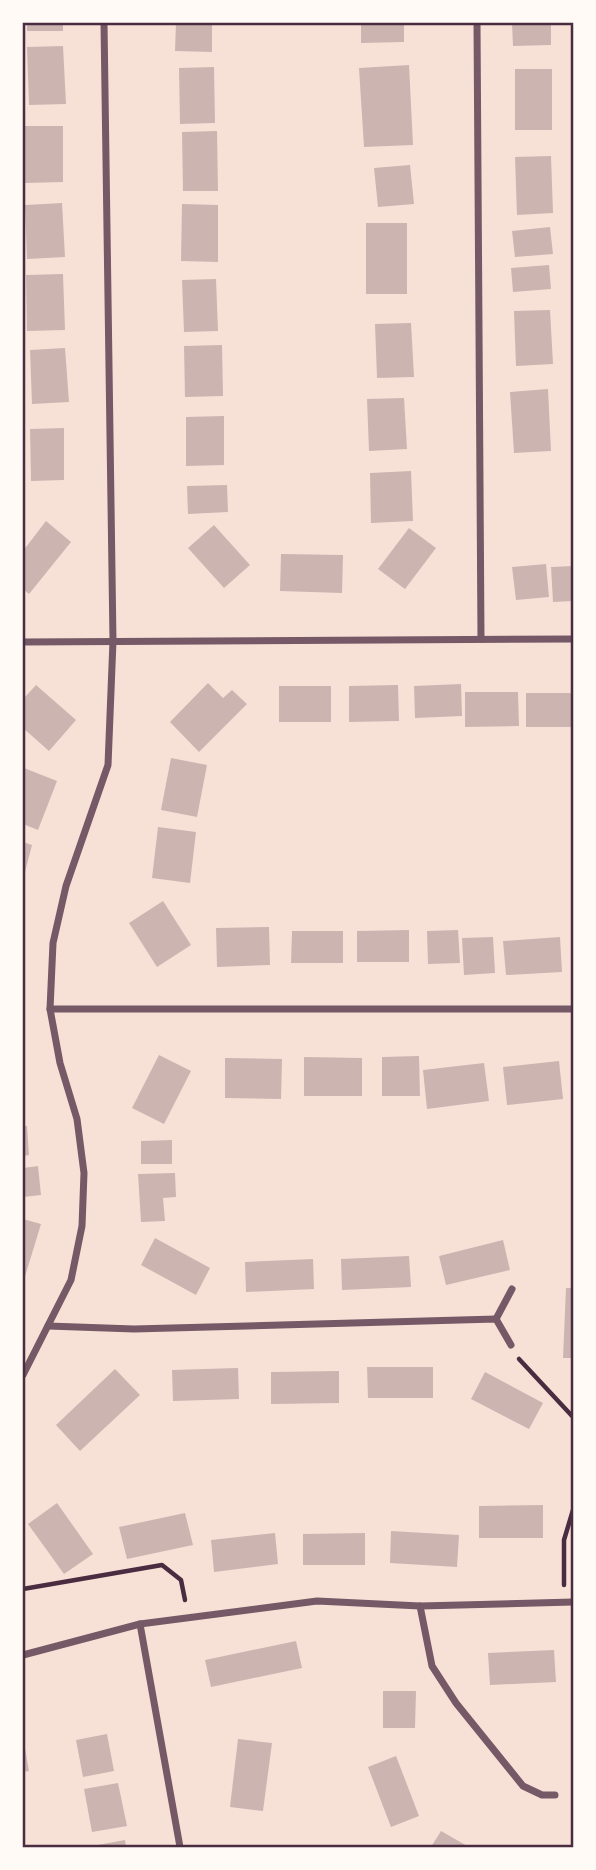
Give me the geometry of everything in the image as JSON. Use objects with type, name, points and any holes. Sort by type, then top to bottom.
[{"type":"street","points":[[23,1375],[71,1280],[82,1226],[85,1173],[77,1119],[60,1063],[50,1009],[53,943],[66,886],[108,765],[113,641],[104,23]]},
{"type":"street","points":[[477,23],[481,639]]},
{"type":"street","points":[[23,642],[573,639]]},
{"type":"street","points":[[50,1009],[573,1009]]},
{"type":"street","points":[[496,1319],[512,1289]]},
{"type":"street","points":[[48,1326],[134,1329],[496,1319]]},
{"type":"street","points":[[496,1319],[511,1348]]},
{"type":"street","points":[[23,1655],[140,1623],[317,1601],[420,1606],[573,1602]]},
{"type":"street","points":[[420,1606],[432,1666],[456,1703],[523,1786],[542,1795],[555,1795]]},
{"type":"street","points":[[140,1623],[180,1847]]},
{"type":"path","points":[[511,1348],[573,1417]]},
{"type":"path","points":[[564,1589],[564,1540],[573,1510]]},
{"type":"path","points":[[23,1589],[162,1565],[181,1580],[185,1601]]},
{"type":"building","points":[[27,23],[63,23],[63,31],[27,31]]},
{"type":"building","points":[[176,23],[212,23],[212,52],[175,51]]},
{"type":"building","points":[[361,23],[404,23],[404,42],[361,43]]},
{"type":"building","points":[[512,23],[551,23],[551,45],[513,46]]},
{"type":"building","points":[[63,46],[66,104],[29,105],[27,47]]},
{"type":"building","points":[[409,65],[413,145],[364,147],[359,68]]},
{"type":"building","points":[[214,67],[215,123],[180,124],[179,68]]},
{"type":"building","points":[[515,69],[552,69],[552,130],[515,130]]},
{"type":"building","points":[[24,126],[63,126],[63,182],[25,183]]},
{"type":"building","points":[[217,131],[218,191],[183,191],[182,132]]},
{"type":"building","points":[[551,156],[553,213],[517,215],[515,157]]},
{"type":"building","points":[[410,165],[414,204],[378,207],[374,168]]},
{"type":"building","points":[[62,203],[65,257],[27,259],[25,205]]},
{"type":"building","points":[[182,204],[218,205],[218,262],[181,261]]},
{"type":"building","points":[[366,223],[407,223],[407,294],[366,294]]},
{"type":"building","points":[[550,227],[553,254],[515,257],[512,231]]},
{"type":"building","points":[[549,265],[551,289],[513,292],[511,268]]},
{"type":"building","points":[[63,274],[65,330],[27,331],[26,275]]},
{"type":"building","points":[[216,279],[218,331],[184,332],[182,280]]},
{"type":"building","points":[[550,310],[553,364],[516,366],[514,311]]},
{"type":"building","points":[[411,323],[414,377],[377,378],[375,324]]},
{"type":"building","points":[[222,345],[223,396],[185,397],[184,346]]},
{"type":"building","points":[[65,348],[69,402],[32,404],[30,350]]},
{"type":"building","points":[[548,389],[551,451],[514,453],[510,392]]},
{"type":"building","points":[[404,398],[407,449],[369,451],[367,399]]},
{"type":"building","points":[[224,416],[224,465],[186,466],[186,417]]},
{"type":"building","points":[[64,428],[64,480],[31,481],[30,429]]},
{"type":"building","points":[[411,471],[413,521],[371,523],[370,473]]},
{"type":"building","points":[[227,485],[228,512],[188,514],[187,486]]},
{"type":"building","points":[[46,521],[71,542],[29,594],[23,589],[23,551]]},
{"type":"building","points":[[214,525],[250,565],[224,588],[188,548]]},
{"type":"building","points":[[409,528],[436,548],[405,589],[378,569]]},
{"type":"building","points":[[281,554],[343,555],[342,593],[280,591]]},
{"type":"building","points":[[546,564],[549,597],[516,600],[512,567]]},
{"type":"building","points":[[573,566],[573,601],[553,602],[551,567]]},
{"type":"building","points":[[208,683],[223,698],[232,690],[247,704],[199,752],[170,722]]},
{"type":"building","points":[[461,684],[462,716],[415,718],[414,686]]},
{"type":"building","points":[[36,685],[76,720],[49,751],[23,728],[23,695],[25,697]]},
{"type":"building","points":[[398,685],[399,721],[349,722],[349,686]]},
{"type":"building","points":[[279,686],[331,686],[331,722],[279,722]]},
{"type":"building","points":[[465,692],[518,692],[519,726],[465,727]]},
{"type":"building","points":[[526,693],[573,693],[573,727],[526,727]]},
{"type":"building","points":[[171,758],[207,765],[197,817],[161,810]]},
{"type":"building","points":[[24,768],[57,781],[38,830],[23,824]]},
{"type":"building","points":[[158,827],[196,832],[190,883],[152,878]]},
{"type":"building","points":[[23,842],[32,845],[24,876],[23,876]]},
{"type":"building","points":[[163,901],[191,945],[157,967],[129,923]]},
{"type":"building","points":[[269,927],[270,965],[217,967],[216,928]]},
{"type":"building","points":[[409,930],[409,962],[357,962],[357,931]]},
{"type":"building","points":[[458,930],[460,963],[428,964],[427,931]]},
{"type":"building","points":[[292,931],[343,931],[343,963],[291,963]]},
{"type":"building","points":[[493,937],[495,973],[464,975],[462,938]]},
{"type":"building","points":[[560,937],[562,972],[506,975],[503,941]]},
{"type":"building","points":[[159,1055],[191,1071],[164,1124],[132,1108]]},
{"type":"building","points":[[419,1056],[420,1096],[382,1096],[382,1057]]},
{"type":"building","points":[[304,1057],[362,1058],[362,1096],[304,1096]]},
{"type":"building","points":[[225,1058],[282,1059],[281,1099],[225,1098]]},
{"type":"building","points":[[559,1061],[563,1099],[507,1105],[503,1067]]},
{"type":"building","points":[[484,1063],[489,1101],[427,1109],[423,1070]]},
{"type":"building","points":[[23,1126],[27,1126],[29,1155],[23,1156]]},
{"type":"building","points":[[172,1140],[172,1164],[141,1164],[141,1141]]},
{"type":"building","points":[[38,1166],[41,1195],[23,1197],[23,1168]]},
{"type":"building","points":[[175,1173],[176,1197],[163,1198],[165,1221],[141,1222],[138,1174]]},
{"type":"building","points":[[23,1219],[41,1224],[23,1283]]},
{"type":"building","points":[[155,1238],[210,1268],[196,1295],[141,1265]]},
{"type":"building","points":[[503,1240],[510,1270],[446,1285],[439,1256]]},
{"type":"building","points":[[409,1256],[411,1287],[342,1290],[341,1259]]},
{"type":"building","points":[[313,1259],[314,1289],[246,1292],[245,1262]]},
{"type":"building","points":[[566,1288],[573,1288],[573,1358],[563,1358]]},
{"type":"building","points":[[367,1367],[433,1367],[433,1398],[368,1398]]},
{"type":"building","points":[[238,1368],[239,1399],[173,1401],[172,1370]]},
{"type":"building","points":[[115,1369],[140,1395],[80,1451],[56,1425]]},
{"type":"building","points":[[339,1371],[339,1403],[271,1404],[271,1372]]},
{"type":"building","points":[[485,1372],[543,1403],[529,1429],[471,1399]]},
{"type":"building","points":[[57,1503],[93,1554],[64,1574],[28,1524]]},
{"type":"building","points":[[543,1505],[543,1538],[479,1538],[479,1506]]},
{"type":"building","points":[[185,1513],[193,1545],[127,1559],[119,1527]]},
{"type":"building","points":[[391,1531],[459,1535],[457,1567],[390,1563]]},
{"type":"building","points":[[275,1533],[278,1564],[214,1572],[211,1540]]},
{"type":"building","points":[[365,1533],[365,1565],[303,1565],[303,1534]]},
{"type":"building","points":[[296,1641],[302,1668],[211,1687],[205,1660]]},
{"type":"building","points":[[554,1650],[556,1682],[490,1685],[488,1653]]},
{"type":"building","points":[[383,1691],[416,1691],[415,1728],[383,1728]]},
{"type":"building","points":[[107,1734],[114,1771],[83,1777],[76,1740]]},
{"type":"building","points":[[23,1737],[29,1771],[23,1772]]},
{"type":"building","points":[[238,1739],[272,1743],[263,1811],[230,1807]]},
{"type":"building","points":[[396,1756],[419,1816],[391,1827],[368,1767]]},
{"type":"building","points":[[118,1783],[127,1826],[92,1832],[84,1789]]},
{"type":"building","points":[[441,1831],[469,1847],[431,1847]]},
{"type":"building","points":[[125,1840],[126,1847],[92,1847],[92,1846]]}]
